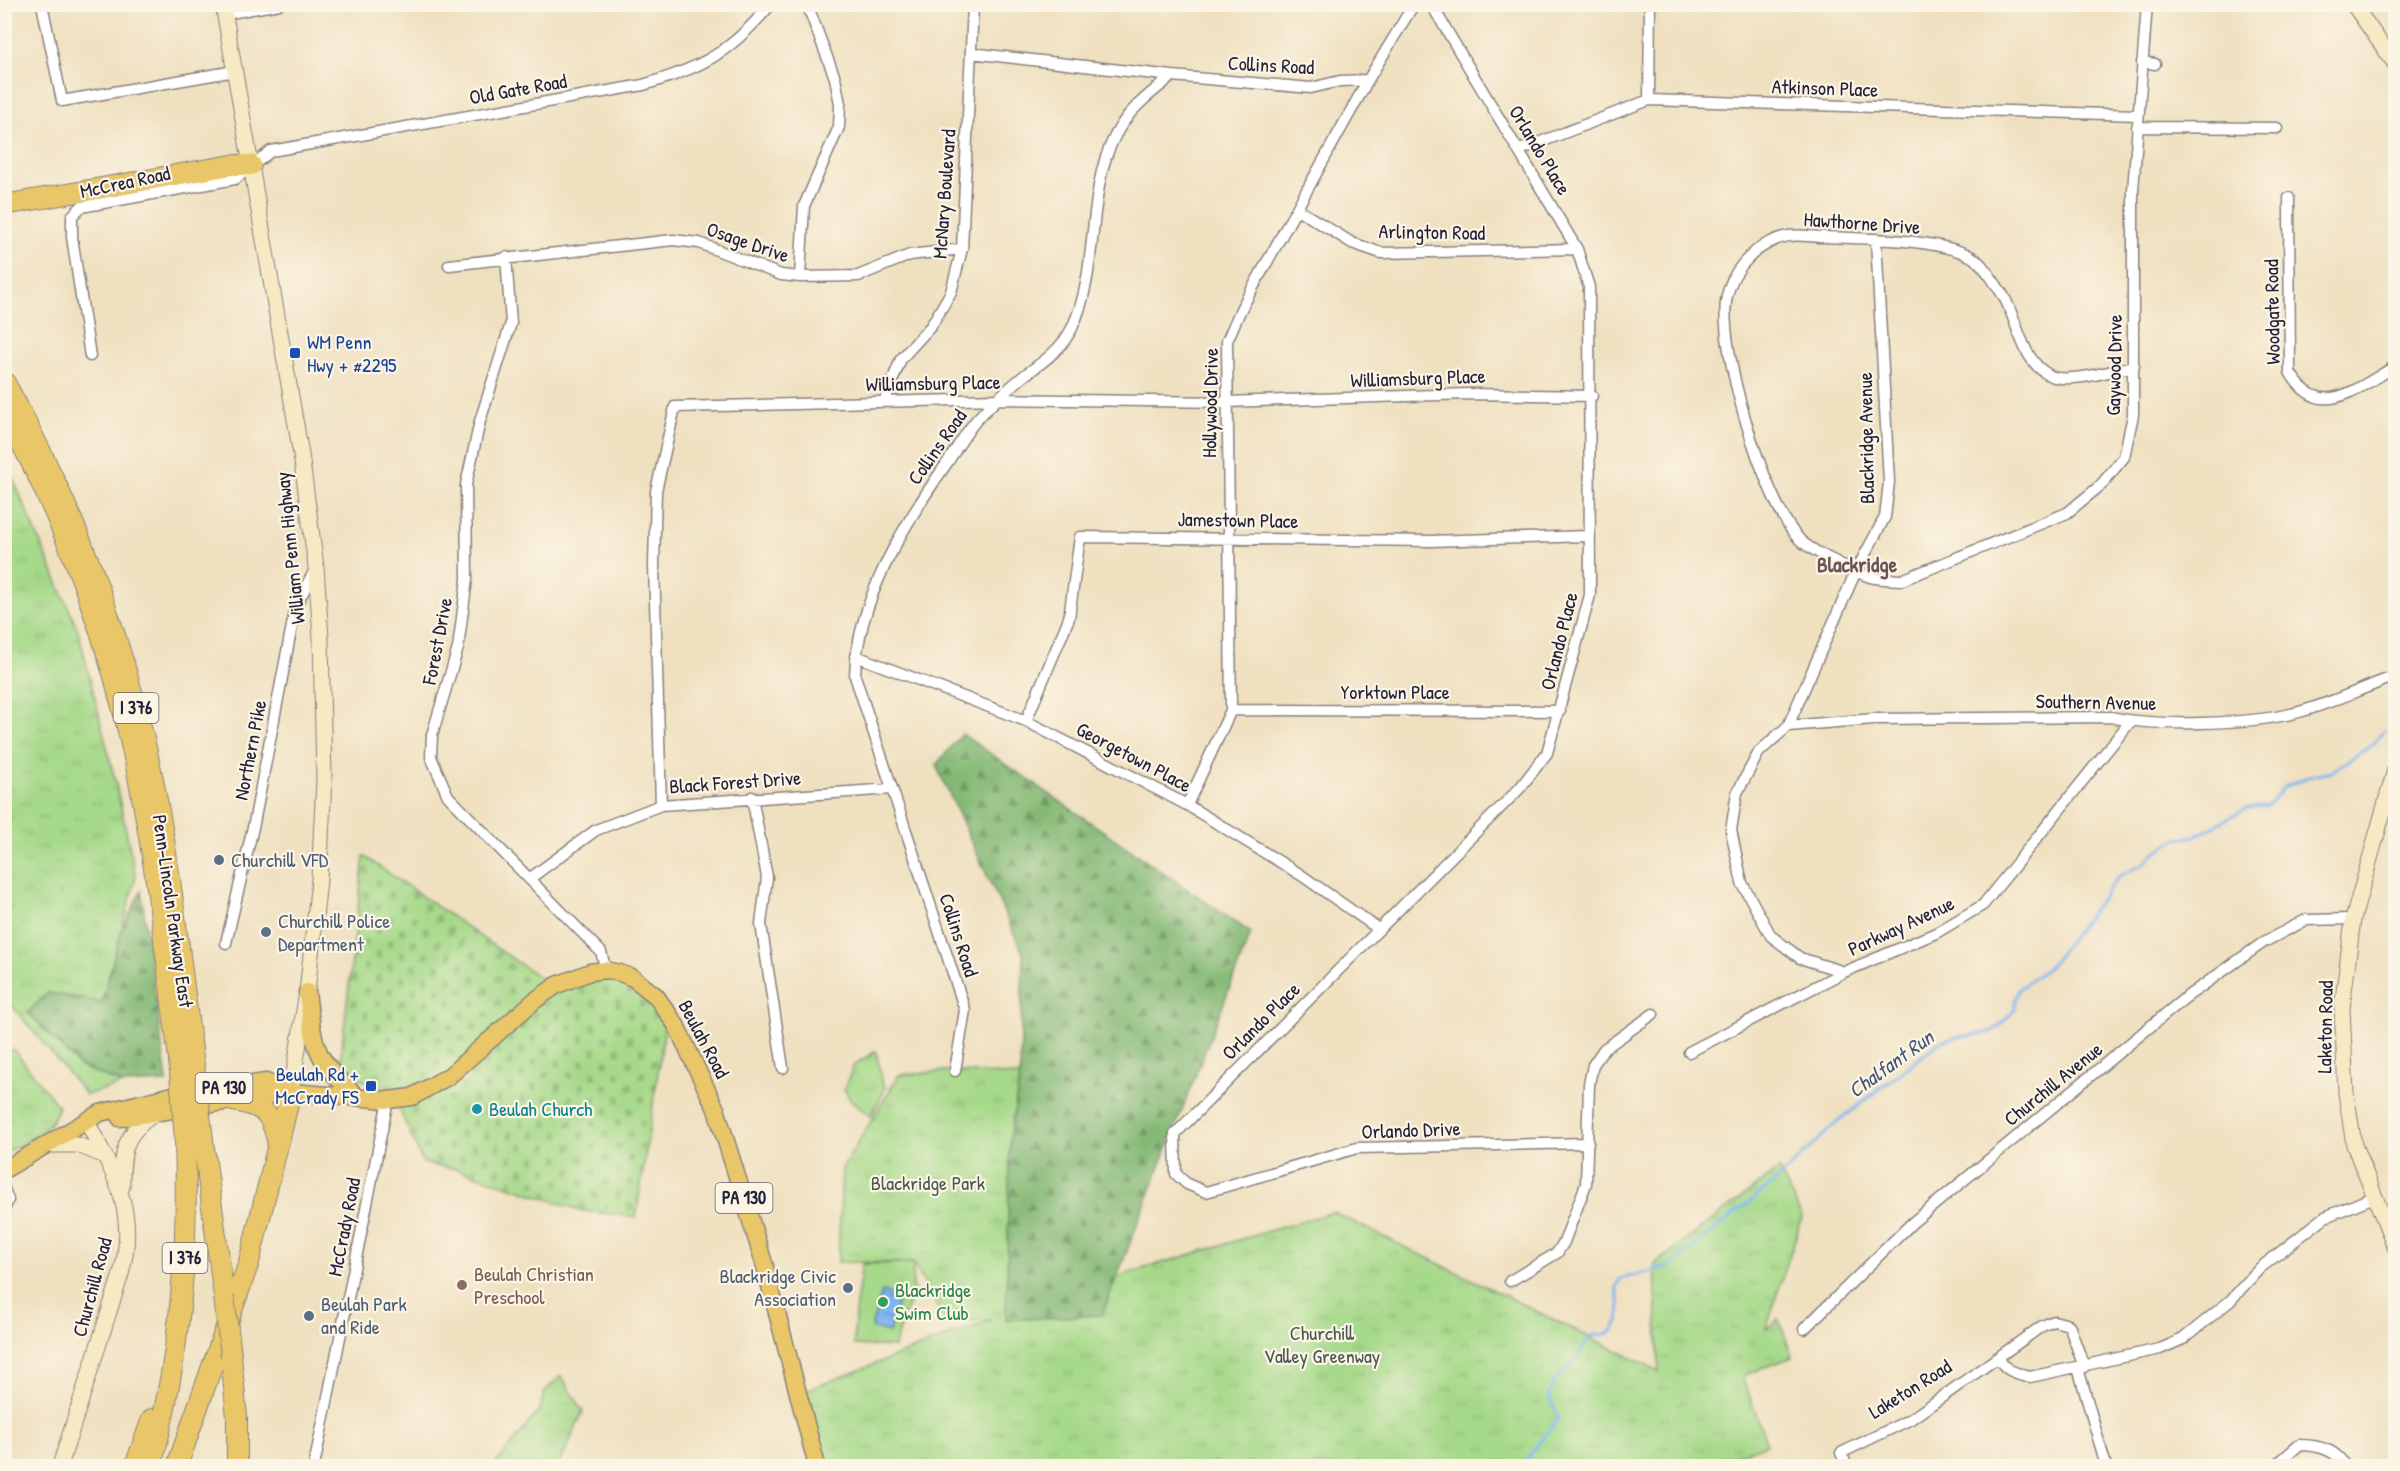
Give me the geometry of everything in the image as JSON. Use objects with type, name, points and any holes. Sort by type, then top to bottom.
[{"type":"highway","points":[[4,205],[232,165],[251,165]]},
{"type":"highway","name":"Penn-Lincoln Parkway East","points":[[4,381],[53,476],[84,548],[111,621],[152,772],[165,848],[194,1141],[224,1296],[237,1417],[237,1467]]},
{"type":"highway","name":"Penn-Lincoln Parkway East","points":[[4,411],[36,474],[71,553],[98,626],[120,700],[138,775],[186,1058]]},
{"type":"highway","points":[[177,1467],[237,1301],[279,1147],[291,1092]]},
{"type":"highway","points":[[233,1101],[256,1106],[266,1112],[272,1122],[279,1147]]},
{"type":"highway","name":"Penn-Lincoln Parkway East","points":[[151,1467],[168,1401],[177,1348],[194,1141]]},
{"type":"highway","points":[[135,1467],[177,1348]]},
{"type":"highway","points":[[182,1467],[196,1419]]},
{"type":"main road","name":"Beulah Road","points":[[87,1122],[103,1123],[291,1092],[388,1100],[412,1097],[439,1083],[534,1001],[557,985],[575,976],[606,970],[633,978],[656,996],[676,1025],[705,1082],[732,1157],[764,1263],[817,1467]]},
{"type":"main road","points":[[307,993],[319,1056],[331,1074],[357,1097]]},
{"type":"main road","name":"Beulah Road","points":[[4,1170],[100,1113],[169,1096],[266,1082],[291,1092]]},
{"type":"street","points":[[42,4],[62,101],[235,71]]},
{"type":"street","points":[[224,9],[279,4]]},
{"type":"street","name":"Old Gate Road","points":[[251,165],[271,151],[644,85],[679,75],[716,58],[739,39],[771,4]]},
{"type":"street","points":[[801,277],[804,206],[839,127],[840,104],[835,78],[807,4]]},
{"type":"street","name":"McNary Boulevard","points":[[884,402],[901,359],[931,326],[951,292],[962,249],[973,4]]},
{"type":"street","name":"Hollywood Drive","points":[[1187,805],[1231,710],[1227,341],[1240,309],[1368,80],[1414,4]]},
{"type":"street","name":"Orlando Place","points":[[1176,1174],[1175,1134],[1377,928],[1520,788],[1547,753],[1590,595],[1588,536],[1592,396],[1589,287],[1577,249],[1431,4]]},
{"type":"street","points":[[1649,100],[1650,4]]},
{"type":"street","name":"Gaywood Drive","points":[[1856,571],[1873,578],[1902,580],[2067,513],[2101,486],[2124,457],[2133,415],[2133,190],[2147,4]]},
{"type":"street","points":[[2353,4],[2396,65]]},
{"type":"street","name":"William Penn Highway","points":[[224,9],[303,463],[316,567],[322,674],[323,802],[319,880],[307,993],[291,1092]]},
{"type":"street","points":[[971,53],[1172,76]]},
{"type":"street","points":[[2142,62],[2155,64]]},
{"type":"street","name":"Collins Road","points":[[956,1071],[965,1010],[855,676],[856,656],[878,580],[907,521],[979,417],[1024,376],[1048,360],[1071,330],[1086,292],[1105,160],[1119,130],[1134,109],[1172,76],[1311,88],[1340,81],[1368,80]]},
{"type":"street","name":"Atkinson Place","points":[[1520,150],[1649,100],[2138,115]]},
{"type":"street","points":[[2137,127],[2277,128]]},
{"type":"street","name":"McCrea Road","points":[[90,356],[72,237],[71,225],[75,210],[235,179],[251,165]]},
{"type":"street","name":"Woodgate Road","points":[[2289,198],[2290,372],[2299,388],[2317,400],[2333,399],[2396,366]]},
{"type":"street","name":"Arlington Road","points":[[1297,209],[1352,243],[1382,253],[1577,249]]},
{"type":"street","name":"Hawthorne Drive","points":[[1856,571],[1800,541],[1783,520],[1770,491],[1732,371],[1725,321],[1726,295],[1735,277],[1754,250],[1788,236],[1876,239],[1951,248],[1976,260],[2003,295],[2033,363],[2051,377],[2071,378],[2134,366]]},
{"type":"street","name":"Blackridge Avenue","points":[[1844,972],[1800,958],[1772,936],[1742,883],[1731,830],[1737,793],[1759,752],[1788,726],[1856,571],[1885,517],[1889,482],[1876,239]]},
{"type":"street","name":"Osage Drive","points":[[448,266],[506,257],[673,240],[699,243],[781,275],[858,276],[910,255],[962,249]]},
{"type":"street","name":"Forest Drive","points":[[506,257],[511,323],[480,421],[466,485],[467,579],[458,648],[432,735],[431,757],[448,796],[601,952],[606,970]]},
{"type":"street","name":"Williamsburg Place","points":[[661,805],[654,565],[656,492],[675,407],[999,399],[1226,402],[1468,394],[1592,396]]},
{"type":"street","name":"Jamestown Place","points":[[1026,721],[1069,618],[1080,537],[1430,541],[1588,536]]},
{"type":"street","name":"Northern Pike","points":[[226,943],[254,823],[296,605],[316,567]]},
{"type":"street","name":"Georgetown Place","points":[[856,656],[1026,721],[1187,805],[1301,875],[1377,928]]},
{"type":"street","name":"Southern Avenue","points":[[1788,726],[1898,719],[2111,717],[2130,722],[2231,721],[2291,714],[2396,676]]},
{"type":"street","name":"Yorktown Place","points":[[1231,710],[1560,711]]},
{"type":"street","name":"Parkway Avenue","points":[[1689,1052],[1844,972],[1936,933],[1983,905],[2130,722]]},
{"type":"street","name":"Laketon Road","points":[[2396,766],[2353,919],[2342,1008],[2346,1093],[2354,1145],[2396,1249]]},
{"type":"street","name":"Black Forest Drive","points":[[529,879],[596,830],[661,805],[892,789]]},
{"type":"street","points":[[752,797],[767,877],[761,924],[783,1068]]},
{"type":"street","name":"Churchill Avenue","points":[[1804,1329],[1912,1223],[2186,998],[2264,942],[2307,920],[2353,919]]},
{"type":"street","points":[[1510,1281],[1557,1252],[1564,1242],[1586,1184],[1588,1084],[1593,1065],[1604,1049],[1653,1014]]},
{"type":"street","name":"McCrady Road","points":[[314,1467],[388,1100]]},
{"type":"street","points":[[122,1196],[123,1158],[129,1139],[141,1123],[159,1112]]},
{"type":"street","name":"Churchill Road","points":[[60,1467],[125,1261],[128,1221],[122,1196],[87,1122]]},
{"type":"street","name":"Orlando Drive","points":[[1176,1174],[1187,1184],[1206,1192],[1357,1148],[1587,1143]]},
{"type":"street","points":[[46,1145],[78,1144],[105,1156]]},
{"type":"street","points":[[4,1189],[8,1200],[4,1210]]},
{"type":"street","points":[[1999,1356],[2001,1364],[2009,1370],[2030,1377],[2081,1368],[2160,1349],[2183,1339],[2230,1301],[2260,1268],[2325,1217],[2374,1197]]},
{"type":"street","name":"Laketon Road","points":[[1848,1467],[1841,1453],[1911,1419],[2042,1326],[2054,1321],[2069,1325],[2081,1368]]},
{"type":"street","points":[[2081,1368],[2106,1467]]},
{"type":"street","points":[[2275,1467],[2299,1445],[2314,1445],[2332,1451],[2345,1467]]},
{"type":"green space","points":[[4,458],[78,630],[136,877],[102,1002],[48,993],[79,1066],[123,1084],[86,1095],[5,997]]},
{"type":"green space","points":[[962,734],[1251,933],[1102,1315],[1006,1320],[1010,1139],[1020,1075],[1023,953],[936,765]]},
{"type":"green space","points":[[364,856],[559,991],[594,981],[620,982],[631,987],[653,1009],[665,1025],[636,1217],[583,1211],[457,1169],[423,1163],[391,1090],[339,1072]]},
{"type":"green space","points":[[141,891],[167,1082],[123,1084],[79,1066],[28,1012],[48,993],[102,1002],[121,932]]},
{"type":"green space","points":[[13,1049],[58,1106],[51,1123],[45,1129],[5,1153],[5,1051]]},
{"type":"green space","points":[[876,1051],[883,1085],[886,1087],[871,1116],[851,1101],[844,1089],[854,1065]]},
{"type":"green space","name":"Churchill Valley Greenway","points":[[946,1071],[1020,1076],[1010,1139],[1085,1286],[1333,1212],[1659,1371],[1655,1264],[1779,1169],[1802,1217],[1766,1329],[1779,1319],[1792,1357],[1742,1376],[1767,1444],[1705,1466],[824,1466],[804,1391],[991,1320],[945,1321],[913,1263],[838,1262],[842,1169],[899,1075]]},
{"type":"green space","name":"Blackridge Swim Club","points":[[913,1263],[913,1291],[894,1347],[854,1345],[855,1313],[862,1264]]},
{"type":"green space","points":[[561,1376],[583,1411],[559,1466],[494,1466],[539,1411],[545,1391]]},
{"type":"water","points":[[882,1292],[899,1297],[889,1333],[871,1328]]},
{"type":"waterway","name":"Chalfant Run","points":[[1525,1466],[1529,1456],[1558,1418],[1549,1394],[1554,1381],[1572,1364],[1590,1337],[1609,1333],[1614,1329],[1619,1317],[1619,1298],[1616,1287],[1620,1279],[1668,1267],[1776,1181],[1836,1123],[1939,1043],[1951,1038],[1984,1034],[1997,1028],[2015,1009],[2015,999],[2019,989],[2050,966],[2118,877],[2144,864],[2154,853],[2177,839],[2196,836],[2247,808],[2269,805],[2284,787],[2308,777],[2331,772],[2372,745],[2385,731]]},
{"type":"place","name":"WM Penn Hwy + #2295","points":[[295,353]]},
{"type":"place","name":"Churchill VFD","points":[[219,860]]},
{"type":"place","name":"Churchill Police Department","points":[[266,932]]},
{"type":"place","name":"Beulah Rd + McCrady FS","points":[[371,1086]]},
{"type":"place","name":"Beulah Church","points":[[477,1109]]},
{"type":"place","name":"Beulah Christian Preschool","points":[[462,1285]]},
{"type":"place","name":"Blackridge Civic Association","points":[[848,1288]]},
{"type":"place","name":"Blackridge Swim Club","points":[[883,1302]]},
{"type":"place","name":"Beulah Park and Ride","points":[[309,1316]]},
{"type":"district","name":"Blackridge","points":[[1857,565]]},
{"type":"park label","name":"Blackridge Park","points":[[928,1183]]}]
